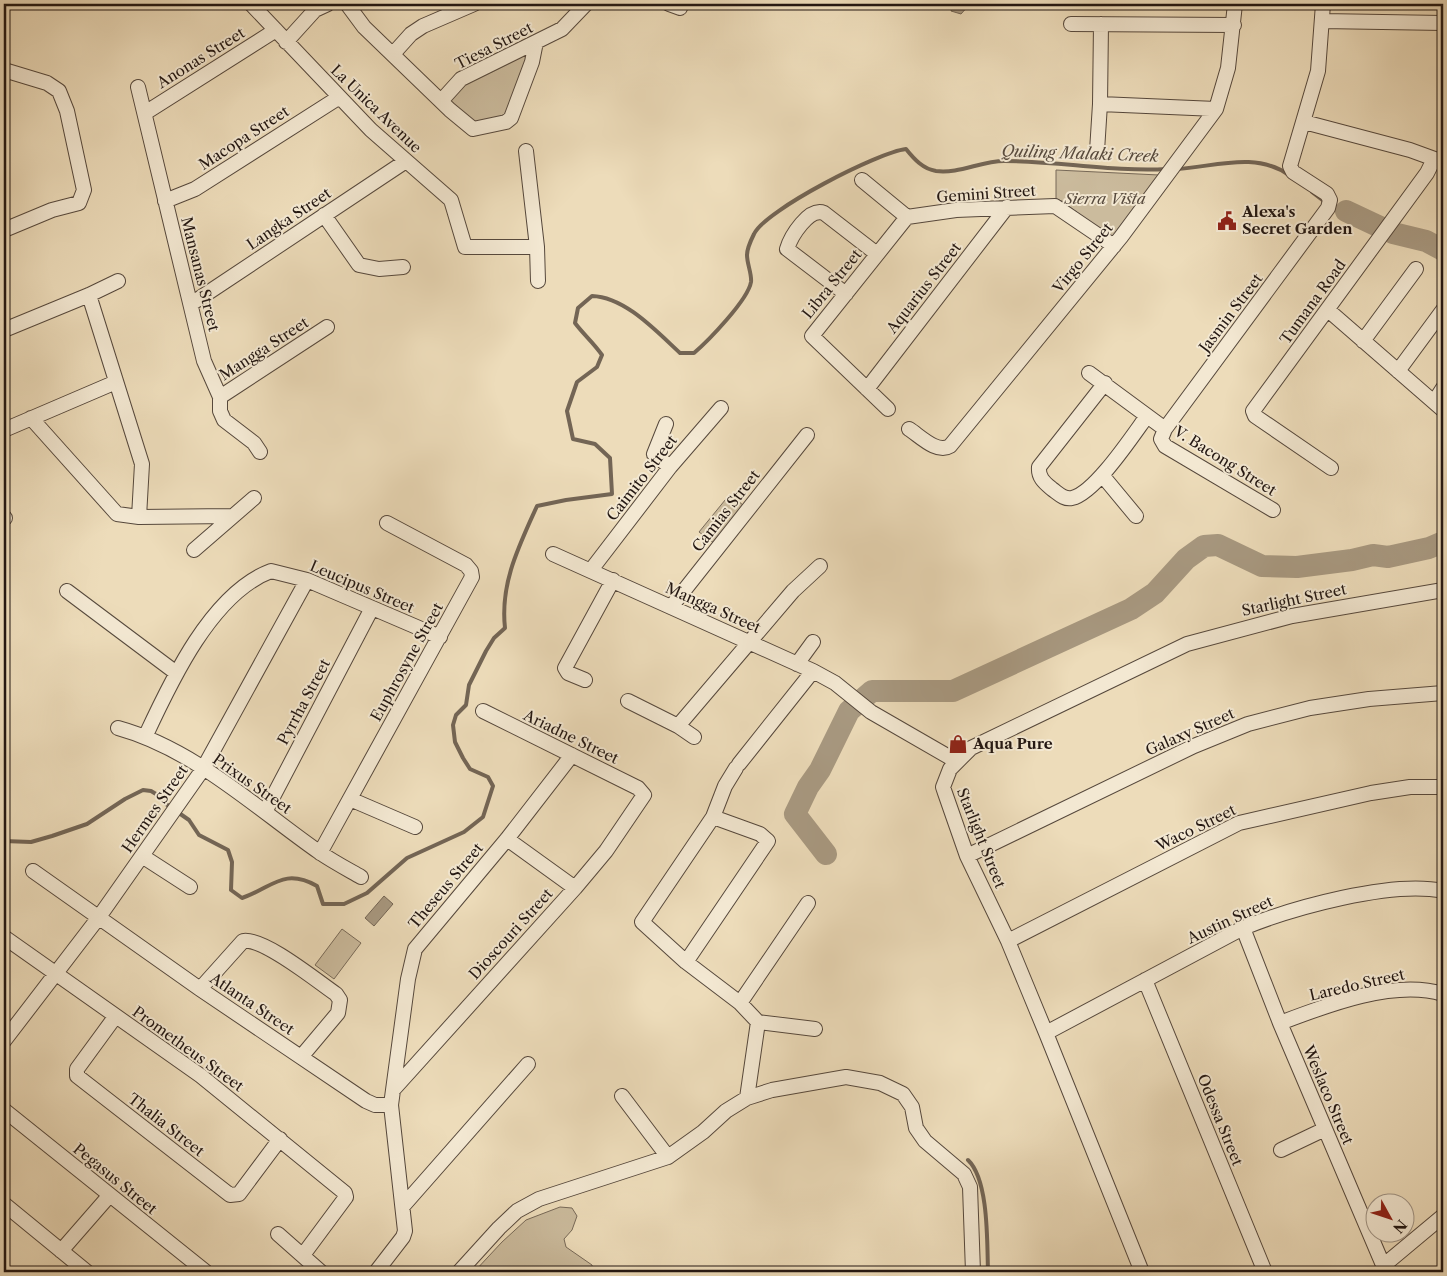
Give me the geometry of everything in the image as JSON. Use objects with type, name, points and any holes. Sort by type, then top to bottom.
[{"type":"street","name":"La Unica Avenue","points":[[251,4],[338,98],[406,162],[451,200],[462,245],[468,248],[537,247]]},
{"type":"street","points":[[286,42],[313,7],[328,4]]},
{"type":"street","points":[[347,4],[364,27],[473,129],[506,122],[511,118],[532,62],[536,42]]},
{"type":"street","points":[[392,54],[423,26],[474,4]]},
{"type":"street","name":"Tiesa Street","points":[[442,100],[461,79],[562,29],[586,4]]},
{"type":"street","name":"Virgo Street","points":[[909,429],[942,449],[950,446],[1114,246],[1216,109],[1228,68],[1235,4]]},
{"type":"street","points":[[1324,4],[1318,71],[1304,122],[1410,150],[1439,161]]},
{"type":"street","points":[[1322,21],[1443,23]]},
{"type":"street","points":[[1071,24],[1234,25]]},
{"type":"street","points":[[1097,151],[1100,104],[1100,24]]},
{"type":"street","name":"Anonas Street","points":[[144,113],[276,30]]},
{"type":"street","points":[[4,70],[47,83],[59,91],[67,111],[84,190],[79,203],[52,210],[4,230]]},
{"type":"street","name":"Mansanas Street","points":[[138,87],[204,361],[220,397],[220,411],[224,420],[254,442],[260,452]]},
{"type":"street","name":"Macopa Street","points":[[165,201],[195,189],[338,98]]},
{"type":"street","points":[[1100,104],[1216,109]]},
{"type":"street","name":"Jasmin Street","points":[[1163,434],[1329,204],[1327,194],[1290,169],[1304,122]]},
{"type":"street","points":[[526,151],[537,247],[538,281]]},
{"type":"street","name":"Tumana Road","points":[[1331,468],[1253,414],[1427,173],[1439,161]]},
{"type":"street","name":"Langka Street","points":[[191,304],[406,162]]},
{"type":"street","points":[[862,180],[907,217]]},
{"type":"street","name":"Gemini Street","points":[[907,217],[1007,207],[1058,207],[1114,246]]},
{"type":"street","name":"Aquarius Street","points":[[867,389],[1007,207]]},
{"type":"street","points":[[846,294],[790,252],[788,245],[809,216],[820,212],[877,254]]},
{"type":"street","points":[[324,215],[359,265],[379,269],[403,267]]},
{"type":"street","name":"Libra Street","points":[[888,409],[812,336],[907,217]]},
{"type":"street","points":[[1363,341],[1416,269]]},
{"type":"street","points":[[4,330],[118,281]]},
{"type":"street","points":[[89,295],[142,464],[139,517]]},
{"type":"street","points":[[1328,310],[1438,406],[1443,388]]},
{"type":"street","points":[[1398,371],[1443,310]]},
{"type":"street","name":"Mangga Street","points":[[220,397],[326,327]]},
{"type":"street","name":"V. Bacong Street","points":[[1090,373],[1147,416],[1163,434],[1165,446],[1273,510]]},
{"type":"street","points":[[4,430],[116,382]]},
{"type":"street","points":[[1105,384],[1038,470],[1042,480],[1061,496],[1071,498],[1084,492],[1102,475],[1147,416]]},
{"type":"street","name":"Caimito Street","points":[[591,570],[670,467],[721,408]]},
{"type":"street","points":[[32,418],[117,514],[139,517],[231,516]]},
{"type":"street","points":[[666,424],[654,454],[670,467]]},
{"type":"street","name":"Camias Street","points":[[671,607],[807,435]]},
{"type":"street","points":[[1102,475],[1136,516]]},
{"type":"street","points":[[194,550],[254,498]]},
{"type":"street","name":"Euphrosyne Street","points":[[320,853],[472,577],[471,571],[466,565],[387,523]]},
{"type":"street","name":"Mangga Street","points":[[553,554],[750,642],[835,683],[871,712],[956,761]]},
{"type":"street","points":[[678,726],[793,591],[820,566]]},
{"type":"street","name":"Leucipus Street","points":[[176,672],[210,622],[245,586],[271,571],[307,580],[440,637]]},
{"type":"street","name":"Hermes Street","points":[[4,1041],[56,976],[203,769],[307,580]]},
{"type":"street","points":[[585,680],[568,673],[565,668],[613,580]]},
{"type":"street","name":"Starlight Street","points":[[1142,1272],[1008,941],[968,856],[944,787],[950,769],[971,748],[1187,644],[1292,616],[1443,590]]},
{"type":"street","points":[[68,591],[176,672],[146,735]]},
{"type":"street","name":"Pyrrha Street","points":[[265,812],[372,608]]},
{"type":"street","points":[[797,664],[813,642]]},
{"type":"street","points":[[813,672],[737,766],[725,786],[713,817],[642,920],[644,925],[686,962],[740,1003],[758,1022],[815,1029]]},
{"type":"street","name":"Galaxy Street","points":[[968,856],[1194,746],[1248,724],[1310,708],[1369,699],[1443,693]]},
{"type":"street","points":[[628,701],[678,726],[694,738]]},
{"type":"street","name":"Ariadne Street","points":[[483,711],[638,788],[644,793]]},
{"type":"street","name":"Prixus Street","points":[[118,728],[146,735],[203,769],[320,853],[362,877]]},
{"type":"street","name":"Theseus Street","points":[[376,1272],[404,1235],[403,1206],[391,1106],[408,979],[415,949],[507,838],[572,755]]},
{"type":"street","name":"Waco Street","points":[[1008,941],[1238,823],[1371,793],[1410,787],[1443,787]]},
{"type":"street","name":"Dioscouri Street","points":[[393,1090],[575,888],[606,850],[644,793]]},
{"type":"street","points":[[350,799],[415,827]]},
{"type":"street","points":[[686,962],[768,841],[760,834],[713,817]]},
{"type":"street","points":[[507,838],[575,888]]},
{"type":"street","points":[[142,856],[190,887]]},
{"type":"street","name":"Atlanta Street","points":[[33,871],[200,989],[366,1101],[375,1105],[391,1106]]},
{"type":"street","name":"Austin Street","points":[[1046,1033],[1243,928],[1295,910],[1372,893],[1419,888],[1443,891]]},
{"type":"street","points":[[740,1003],[808,903]]},
{"type":"street","name":"Weslaco Street","points":[[1243,928],[1280,1023],[1385,1269]]},
{"type":"street","name":"Prometheus Street","points":[[4,937],[56,976],[201,1076],[280,1139],[346,1196],[303,1255]]},
{"type":"street","points":[[200,989],[243,941],[257,942],[336,994],[340,1000],[338,1014],[301,1057]]},
{"type":"street","name":"Odessa Street","points":[[1144,980],[1265,1272]]},
{"type":"street","name":"Laredo Street","points":[[1280,1023],[1360,998],[1410,988],[1427,989],[1443,994]]},
{"type":"street","name":"Thalia Street","points":[[115,1016],[77,1069],[77,1076],[230,1195],[239,1194],[280,1139]]},
{"type":"street","points":[[747,1098],[758,1022]]},
{"type":"street","points":[[403,1206],[528,1064]]},
{"type":"street","points":[[460,1272],[477,1251],[517,1211],[539,1199],[668,1157],[703,1132],[726,1111],[747,1098],[772,1090],[846,1077],[880,1083],[903,1094],[912,1107],[916,1128],[925,1141],[964,1174],[967,1180],[971,1204],[972,1272]]},
{"type":"street","points":[[622,1096],[668,1157]]},
{"type":"street","name":"Pegasus Street","points":[[4,1110],[206,1272]]},
{"type":"street","points":[[1282,1150],[1325,1129]]},
{"type":"street","points":[[61,1252],[109,1196]]},
{"type":"street","points":[[6,1210],[87,1272]]},
{"type":"street","points":[[1385,1269],[1443,1216]]},
{"type":"street","points":[[278,1234],[321,1272]]},
{"type":"green space","points":[[525,54],[526,62],[505,117],[474,126],[449,101],[465,84]]},
{"type":"green space","name":"Sierra Vista","points":[[1056,170],[1159,175],[1111,238],[1062,201],[1056,199]]},
{"type":"green space","points":[[730,494],[744,506],[714,543],[699,532]]},
{"type":"green space","points":[[342,929],[361,943],[334,979],[315,965]]},
{"type":"green space","points":[[560,1207],[572,1208],[577,1216],[572,1230],[564,1239],[566,1247],[592,1265],[593,1272],[474,1272],[526,1220]]},
{"type":"shaded area","points":[[953,4],[970,4],[961,14],[951,11]]},
{"type":"shaded area","points":[[384,896],[393,904],[374,926],[365,918]]},
{"type":"waterway","name":"Quiling Malaki Creek","points":[[4,841],[31,842],[52,836],[87,824],[125,799],[143,790],[151,791],[189,820],[199,835],[228,850],[232,862],[231,890],[242,898],[278,881],[295,878],[317,886],[323,904],[344,904],[367,893],[407,858],[464,832],[483,817],[493,786],[488,777],[470,769],[455,742],[453,725],[456,715],[466,705],[469,685],[486,651],[494,638],[505,628],[505,596],[512,565],[537,506],[612,494],[610,458],[595,444],[573,439],[567,411],[577,382],[597,367],[602,355],[575,323],[578,308],[592,296],[616,302],[639,317],[680,353],[694,353],[727,320],[748,290],[751,282],[747,258],[748,250],[754,234],[763,224],[800,197],[824,184],[872,160],[906,149],[923,166],[936,171],[953,171],[1004,161],[1146,170],[1167,169]]},
{"type":"waterway","name":"Quiling Malaki Creek","points":[[1177,169],[1248,162],[1276,168],[1289,175]]},
{"type":"waterway","name":"Quiling Malaki Creek","points":[[1312,192],[1325,202]]},
{"type":"waterway","name":"Quiling Malaki Creek","points":[[1331,205],[1346,211]]},
{"type":"waterway","points":[[1346,211],[1380,227]]},
{"type":"waterway","points":[[1393,233],[1426,241],[1443,250]]},
{"type":"waterway","points":[[826,854],[795,814],[808,787],[820,770],[849,711],[872,691],[953,691],[1131,609],[1155,593],[1186,559],[1204,546],[1218,545],[1262,566],[1297,567],[1352,560],[1373,555],[1388,557],[1429,548],[1443,542]]},
{"type":"waterway","points":[[968,1160],[975,1169],[980,1182],[986,1213],[988,1272]]},
{"type":"place","name":"Alexa's Secret Garden","points":[[1227,221]]},
{"type":"place","name":"Aqua Pure","points":[[958,744]]}]
